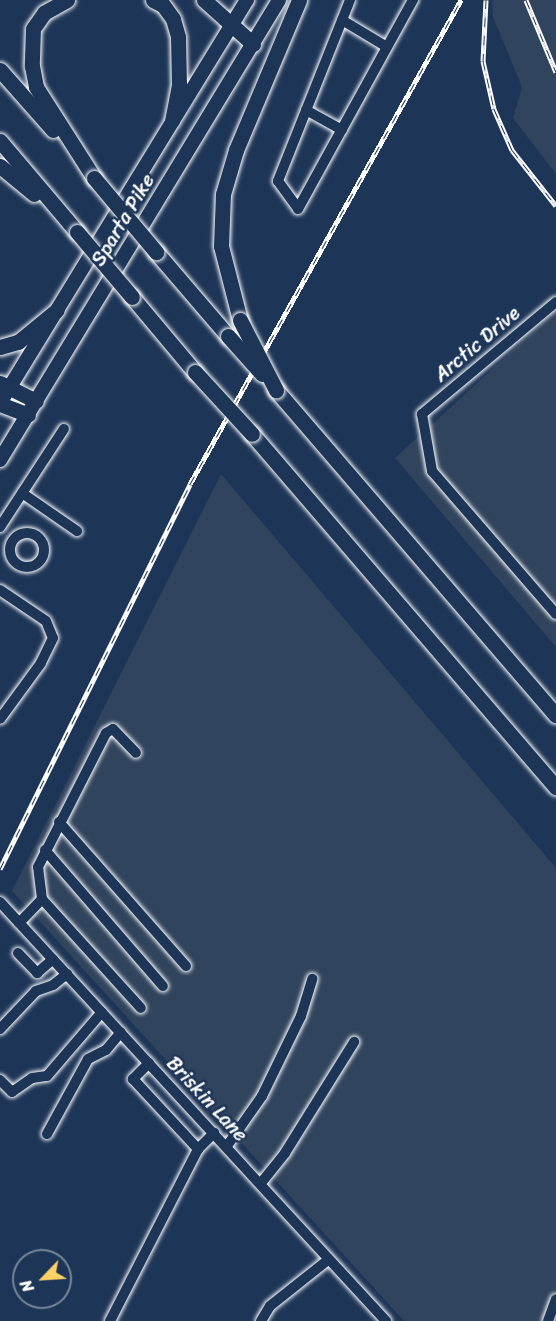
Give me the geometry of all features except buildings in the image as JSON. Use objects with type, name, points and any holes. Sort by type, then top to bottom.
[{"type":"highway","points":[[67,0],[44,13],[33,29],[32,66],[36,87],[94,178]]},
{"type":"highway","points":[[153,0],[163,5],[173,19],[178,37],[179,85],[172,120]]},
{"type":"highway","points":[[204,0],[233,23],[254,44]]},
{"type":"highway","points":[[276,390],[240,320],[221,246],[223,195],[236,150],[299,0]]},
{"type":"highway","points":[[0,70],[556,715]]},
{"type":"highway","points":[[0,141],[195,372],[252,434],[556,787]]},
{"type":"highway","points":[[0,166],[76,232]]},
{"type":"highway","points":[[0,347],[18,342],[57,310]]},
{"type":"highway","points":[[4,385],[36,401]]},
{"type":"highway","points":[[0,403],[28,415]]},
{"type":"main road","name":"Sparta Pike","points":[[0,403],[4,385],[57,310],[247,0]]},
{"type":"main road","name":"Sparta Pike","points":[[0,460],[279,0]]},
{"type":"street","points":[[350,0],[278,180],[298,209],[413,0]]},
{"type":"street","points":[[342,20],[387,47]]},
{"type":"street","points":[[306,110],[342,130]]},
{"type":"street","name":"Arctic Drive","points":[[555,305],[422,414],[432,471],[556,614]]},
{"type":"street","points":[[0,527],[64,429]]},
{"type":"street","points":[[22,493],[77,531]]},
{"type":"street","points":[[0,534],[12,543]]},
{"type":"street","points":[[0,590],[46,621],[53,638],[41,663],[0,719]]},
{"type":"street","points":[[136,753],[113,729],[106,733],[38,867],[42,899],[141,1008]]},
{"type":"street","points":[[59,822],[186,966]]},
{"type":"street","points":[[45,850],[163,986]]},
{"type":"street","points":[[19,923],[42,899]]},
{"type":"street","name":"Briskin Lane","points":[[0,902],[386,1321]]},
{"type":"street","points":[[18,953],[37,973],[53,959]]},
{"type":"street","points":[[0,1029],[36,991],[53,986],[67,974]]},
{"type":"street","points":[[227,1146],[262,1096],[301,1016],[312,980]]},
{"type":"street","points":[[0,1080],[12,1092],[32,1078],[47,1076],[102,1012]]},
{"type":"street","points":[[47,1134],[88,1059],[106,1050],[121,1032]]},
{"type":"street","points":[[261,1183],[285,1153],[354,1042]]},
{"type":"street","points":[[149,1063],[133,1079],[198,1149]]},
{"type":"street","points":[[110,1321],[198,1149],[214,1133]]},
{"type":"street","points":[[261,1321],[270,1305],[329,1259]]},
{"type":"street","points":[[548,1321],[556,1299]]},
{"type":"shaded area","points":[[492,0],[556,0],[556,174],[513,118],[522,87],[493,17]]},
{"type":"shaded area","points":[[556,311],[556,647],[395,458]]},
{"type":"shaded area","points":[[221,474],[556,868],[556,1321],[404,1321],[12,891]]},
{"type":"railway","points":[[0,869],[190,484],[461,0]]},
{"type":"railway","points":[[486,0],[483,61],[494,109],[512,150],[556,206]]},
{"type":"railway","points":[[526,0],[556,72]]}]
